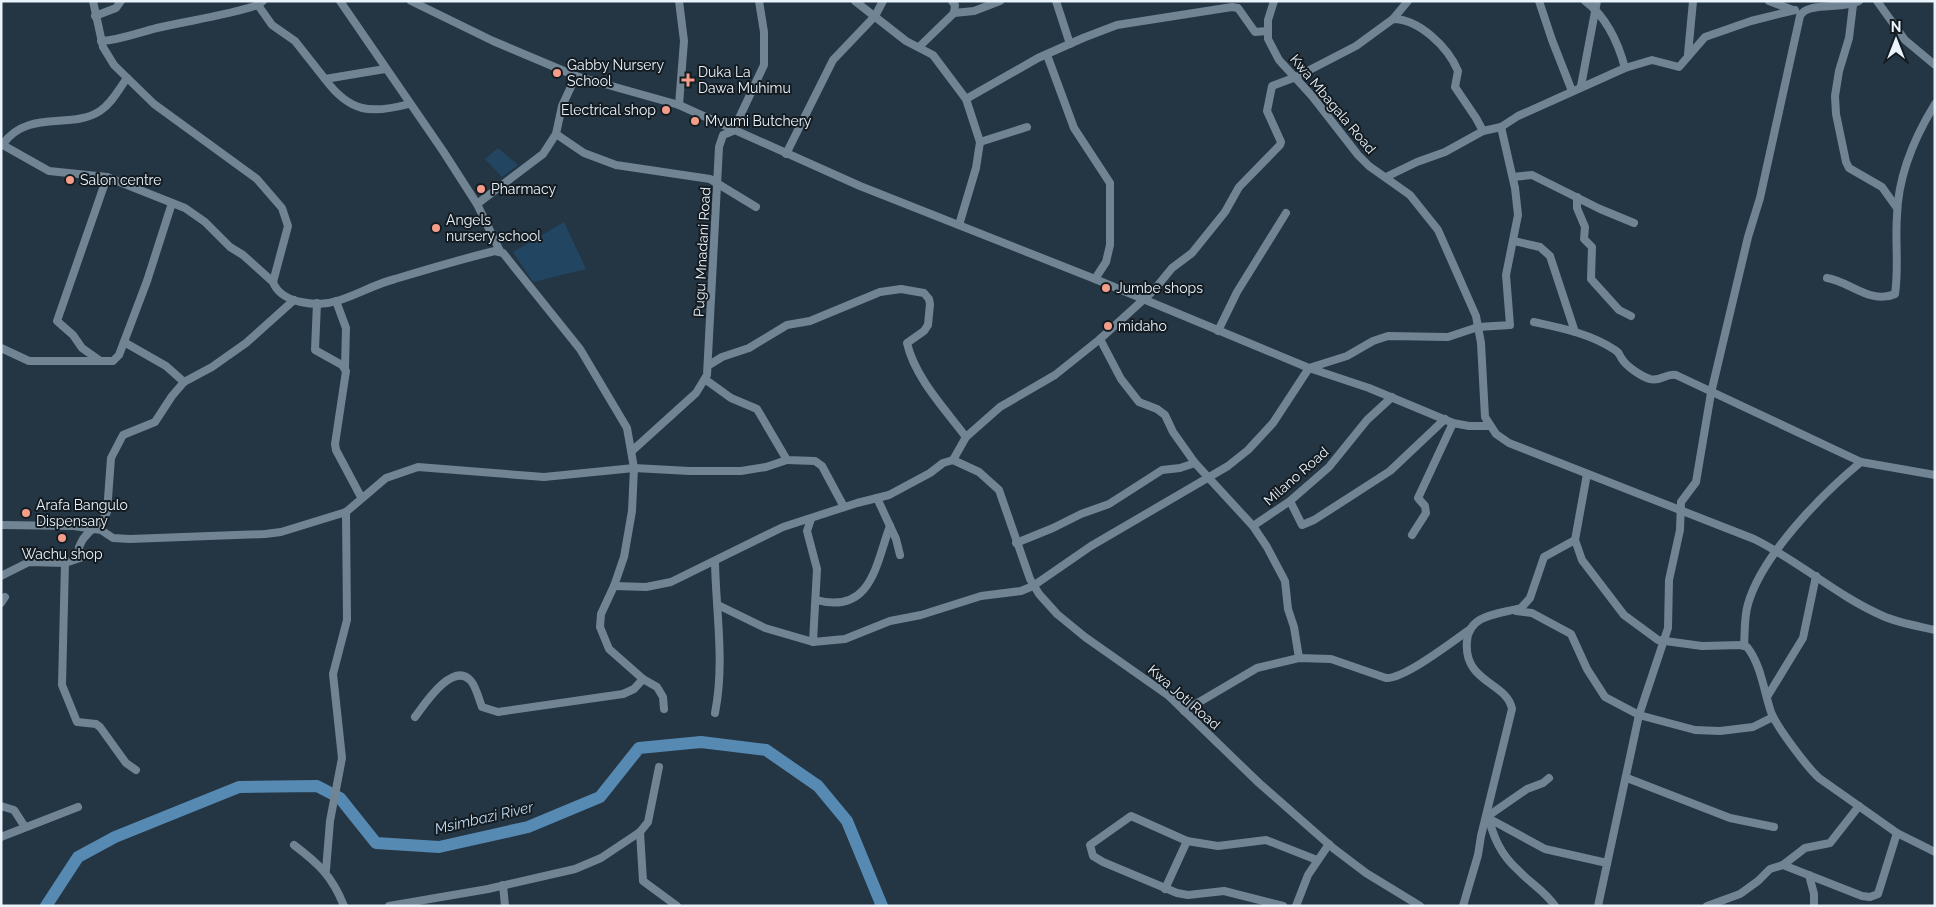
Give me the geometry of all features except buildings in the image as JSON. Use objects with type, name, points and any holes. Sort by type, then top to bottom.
[{"type":"street","points":[[93,1],[94,16],[101,41],[114,65],[154,104],[257,179],[282,208],[288,226],[273,282]]},
{"type":"street","points":[[94,16],[116,8],[122,1]]},
{"type":"street","points":[[340,1],[409,104],[438,142],[477,204],[500,251],[580,349],[627,428],[633,450],[632,511],[624,557],[614,586],[601,614],[603,638],[609,649],[643,679],[657,687],[663,697],[664,709]]},
{"type":"street","points":[[411,1],[493,41],[576,76],[679,105],[786,154],[1096,279],[1309,368],[1392,397],[1453,423],[1469,426],[1489,426],[1496,434],[1509,442],[1777,550],[1884,617],[1935,630]]},
{"type":"street","points":[[679,1],[684,41],[679,105]]},
{"type":"street","name":"Pugu Mnadani Road","points":[[633,450],[696,393],[706,380],[709,365],[714,220],[721,141],[724,135],[733,131],[764,65],[764,32],[759,1]]},
{"type":"street","points":[[855,1],[904,39],[936,59],[966,99],[980,142],[976,168],[959,225]]},
{"type":"street","points":[[786,154],[833,60],[875,16],[883,1]]},
{"type":"street","points":[[952,1],[955,5],[954,13]]},
{"type":"street","points":[[919,47],[954,13],[974,11],[1000,1]]},
{"type":"street","points":[[1056,1],[1070,44]]},
{"type":"street","points":[[966,99],[1047,55],[1117,25],[1232,6],[1238,8],[1255,32],[1267,31],[1274,1]]},
{"type":"street","points":[[614,586],[655,586],[671,582],[783,527],[900,490],[943,463],[953,460],[966,437],[1000,407],[1055,375],[1100,339],[1143,300],[1172,268],[1192,253],[1225,212],[1239,187],[1281,142],[1267,111],[1270,89],[1275,84],[1296,77],[1356,46],[1393,19],[1408,1]]},
{"type":"street","points":[[1539,1],[1572,91]]},
{"type":"street","points":[[1585,1],[1596,5],[1617,40],[1625,68]]},
{"type":"street","points":[[1688,54],[1693,1]]},
{"type":"street","points":[[1769,1],[1798,11]]},
{"type":"street","points":[[1877,1],[1906,40],[1935,65]]},
{"type":"street","points":[[101,41],[118,40],[155,28],[216,17],[261,3],[272,26],[295,42],[338,94],[360,110],[409,104]]},
{"type":"street","points":[[1386,178],[1417,162],[1445,152],[1483,131],[1501,128],[1518,116],[1581,86],[1625,68],[1652,60],[1678,67],[1705,37],[1750,21],[1811,7],[1856,3],[1849,38],[1839,71],[1835,96],[1836,114],[1846,162],[1849,168],[1882,187],[1897,208]]},
{"type":"street","points":[[1581,86],[1596,5]]},
{"type":"street","points":[[1598,906],[1639,715],[1668,628],[1669,580],[1682,511],[1681,502],[1696,482],[1698,475],[1711,392],[1748,237],[1760,198],[1798,11]]},
{"type":"street","points":[[1393,19],[1415,24],[1448,53],[1458,71],[1455,87],[1483,131]]},
{"type":"street","name":"Kwa Mbagala Road","points":[[1267,31],[1273,50],[1353,149],[1369,166],[1410,195],[1438,230],[1471,304],[1478,327],[1485,417],[1489,426]]},
{"type":"street","points":[[1047,55],[1074,128],[1110,183],[1110,245],[1106,262],[1096,279]]},
{"type":"street","points":[[325,79],[386,69]]},
{"type":"street","points":[[477,204],[543,154],[556,134],[562,106],[576,76]]},
{"type":"street","points":[[127,78],[106,106],[96,113],[31,125],[15,132],[2,144],[49,171],[107,177],[185,208],[205,222],[273,282],[275,288],[283,295],[294,300],[317,303],[336,302],[392,279],[500,251]]},
{"type":"street","points":[[1827,278],[1841,281],[1866,294],[1890,296],[1894,294],[1897,208],[1901,181],[1924,121],[1935,104]]},
{"type":"street","points":[[980,142],[1027,127]]},
{"type":"street","points":[[718,605],[765,628],[813,642],[845,639],[890,621],[921,615],[981,596],[1012,593],[1033,586],[1091,546],[1207,478],[1248,450],[1276,419],[1309,368],[1347,356],[1381,337],[1397,334],[1448,337],[1478,327],[1510,325],[1505,282],[1518,216],[1513,178],[1501,128]]},
{"type":"street","points":[[556,134],[584,153],[616,165],[710,179],[756,206]]},
{"type":"street","points":[[1513,178],[1532,175],[1634,223]]},
{"type":"street","points":[[99,360],[82,348],[73,335],[57,321],[107,177]]},
{"type":"street","points":[[1577,197],[1577,208],[1585,227],[1584,239],[1592,247],[1591,279],[1619,310],[1631,316]]},
{"type":"street","points":[[1,348],[36,362],[113,361],[124,342],[148,281],[172,203]]},
{"type":"street","points":[[1218,330],[1237,292],[1286,213]]},
{"type":"street","points":[[1514,241],[1540,247],[1550,256],[1575,332]]},
{"type":"street","points":[[709,365],[722,357],[749,348],[787,325],[810,321],[880,292],[901,289],[918,291],[924,293],[929,299],[930,318],[924,331],[907,343],[909,352],[934,395],[966,437]]},
{"type":"street","points":[[1,576],[29,562],[65,562],[80,558],[79,546],[86,535],[102,523],[109,507],[110,465],[120,440],[127,432],[154,422],[184,382],[227,357],[263,329],[294,300]]},
{"type":"street","points":[[336,302],[346,328],[345,368],[335,444],[336,450],[361,497]]},
{"type":"street","points":[[317,303],[316,350],[345,368]]},
{"type":"street","points":[[1534,322],[1575,332],[1618,352],[1629,366],[1649,379],[1659,379],[1673,374],[1861,462],[1935,474]]},
{"type":"street","points":[[1100,339],[1120,379],[1139,402],[1157,408],[1165,415],[1173,432],[1195,463],[1253,526],[1267,547],[1285,581],[1288,609],[1294,627],[1299,658]]},
{"type":"street","points":[[124,342],[159,362],[184,382]]},
{"type":"street","points":[[706,380],[731,398],[757,409],[787,460]]},
{"type":"street","name":"Milano Road","points":[[1253,526],[1290,501],[1329,467],[1367,420],[1392,397]]},
{"type":"street","points":[[1290,501],[1302,525],[1314,520],[1390,471],[1445,419]]},
{"type":"street","points":[[1412,536],[1426,513],[1426,509],[1418,498],[1453,423]]},
{"type":"street","points":[[1,525],[68,526],[94,529],[114,538],[130,540],[281,532],[346,512],[361,497],[386,478],[418,466],[544,477],[634,468],[690,471],[741,470],[766,467],[787,460],[815,461],[822,466],[844,507]]},
{"type":"street","name":"Kwa Joti Road","points":[[953,460],[979,472],[999,490],[1016,543],[1033,586],[1057,614],[1085,637],[1169,696],[1259,783],[1329,844],[1366,873],[1420,906]]},
{"type":"street","points":[[1744,646],[1748,604],[1777,550],[1837,482],[1861,462]]},
{"type":"street","points":[[1016,543],[1081,514],[1109,504],[1162,470],[1180,468],[1195,463]]},
{"type":"street","points":[[1588,474],[1575,540],[1582,560],[1624,615],[1653,637],[1664,642],[1702,646],[1744,646],[1749,649],[1773,716],[1808,768],[1897,833],[1935,852]]},
{"type":"street","points":[[877,498],[890,526],[900,555]]},
{"type":"street","points":[[326,870],[330,821],[342,758],[333,674],[347,620],[346,512]]},
{"type":"street","points":[[810,519],[807,531],[816,559],[813,642]]},
{"type":"street","points":[[816,600],[844,600],[858,595],[865,590],[871,581],[890,526]]},
{"type":"street","points":[[1184,711],[1257,668],[1299,658],[1331,659],[1386,678],[1406,673],[1468,630],[1480,619],[1521,608],[1530,598],[1544,557],[1575,540]]},
{"type":"street","points":[[65,562],[64,689],[77,722],[96,724],[126,763],[136,770]]},
{"type":"street","points":[[715,562],[720,685],[715,713]]},
{"type":"street","points":[[1767,697],[1803,638],[1816,576]]},
{"type":"street","points":[[1509,611],[1532,613],[1571,634],[1587,669],[1605,697],[1639,715],[1695,730],[1720,732],[1753,726],[1773,716]]},
{"type":"street","points":[[1463,906],[1488,815],[1512,709],[1505,697],[1476,672],[1470,664],[1467,643],[1468,630]]},
{"type":"street","points":[[415,717],[444,682],[456,677],[468,679],[472,682],[482,707],[486,710],[498,712],[623,694],[634,689],[643,679]]},
{"type":"street","points":[[389,906],[503,885],[575,869],[601,858],[640,832],[648,822],[659,767]]},
{"type":"street","points":[[1488,815],[1527,789],[1543,783],[1549,778]]},
{"type":"street","points":[[1627,778],[1730,818],[1774,827]]},
{"type":"street","points":[[1,806],[14,810],[25,827]]},
{"type":"street","points":[[1707,906],[1740,894],[1758,881],[1770,868],[1783,865],[1805,848],[1830,843],[1858,806]]},
{"type":"street","points":[[1,837],[78,807]]},
{"type":"street","points":[[1488,815],[1545,849],[1607,862]]},
{"type":"street","points":[[1488,815],[1494,837],[1503,854],[1518,871],[1549,896],[1555,906]]},
{"type":"street","points":[[1283,906],[1224,891],[1185,895],[1166,889],[1098,859],[1091,852],[1090,845],[1131,816],[1187,841],[1218,846],[1266,840],[1317,860]]},
{"type":"street","points":[[640,832],[643,880],[677,906]]},
{"type":"street","points":[[1783,865],[1862,896],[1874,897],[1878,894],[1897,833]]},
{"type":"street","points":[[1166,889],[1187,841]]},
{"type":"street","points":[[294,844],[326,870],[336,886],[344,906]]},
{"type":"street","points":[[1296,906],[1308,875],[1329,844]]},
{"type":"street","points":[[1809,875],[1814,894],[1814,906]]},
{"type":"street","points":[[503,885],[505,906]]},
{"type":"street","points":[[440,906],[441,897]]},
{"type":"shaded area","points":[[498,148],[518,165],[502,177],[485,159]]},
{"type":"shaded area","points":[[564,222],[586,269],[533,282],[513,252]]},
{"type":"waterway","name":"Msimbazi River","points":[[46,906],[78,857],[115,837],[239,787],[317,786],[340,798],[376,843],[439,847],[528,827],[600,797],[639,748],[701,742],[766,750],[818,786],[847,821],[882,906]]},
{"type":"place","name":"Gabby Nursery School","points":[[557,73]]},
{"type":"place","name":"Duka La Dawa Muhimu","points":[[688,80]]},
{"type":"place","name":"Electrical shop","points":[[666,110]]},
{"type":"place","name":"Mvumi Butchery","points":[[695,121]]},
{"type":"place","name":"Salon centre","points":[[70,180]]},
{"type":"place","name":"Pharmacy","points":[[481,189]]},
{"type":"place","name":"Angels nursery school","points":[[436,228]]},
{"type":"place","name":"Jumbe shops","points":[[1106,288]]},
{"type":"place","name":"midaho","points":[[1108,326]]},
{"type":"place","name":"Arafa Bangulo Dispensary","points":[[26,513]]},
{"type":"place","name":"Wachu shop","points":[[62,538]]}]
